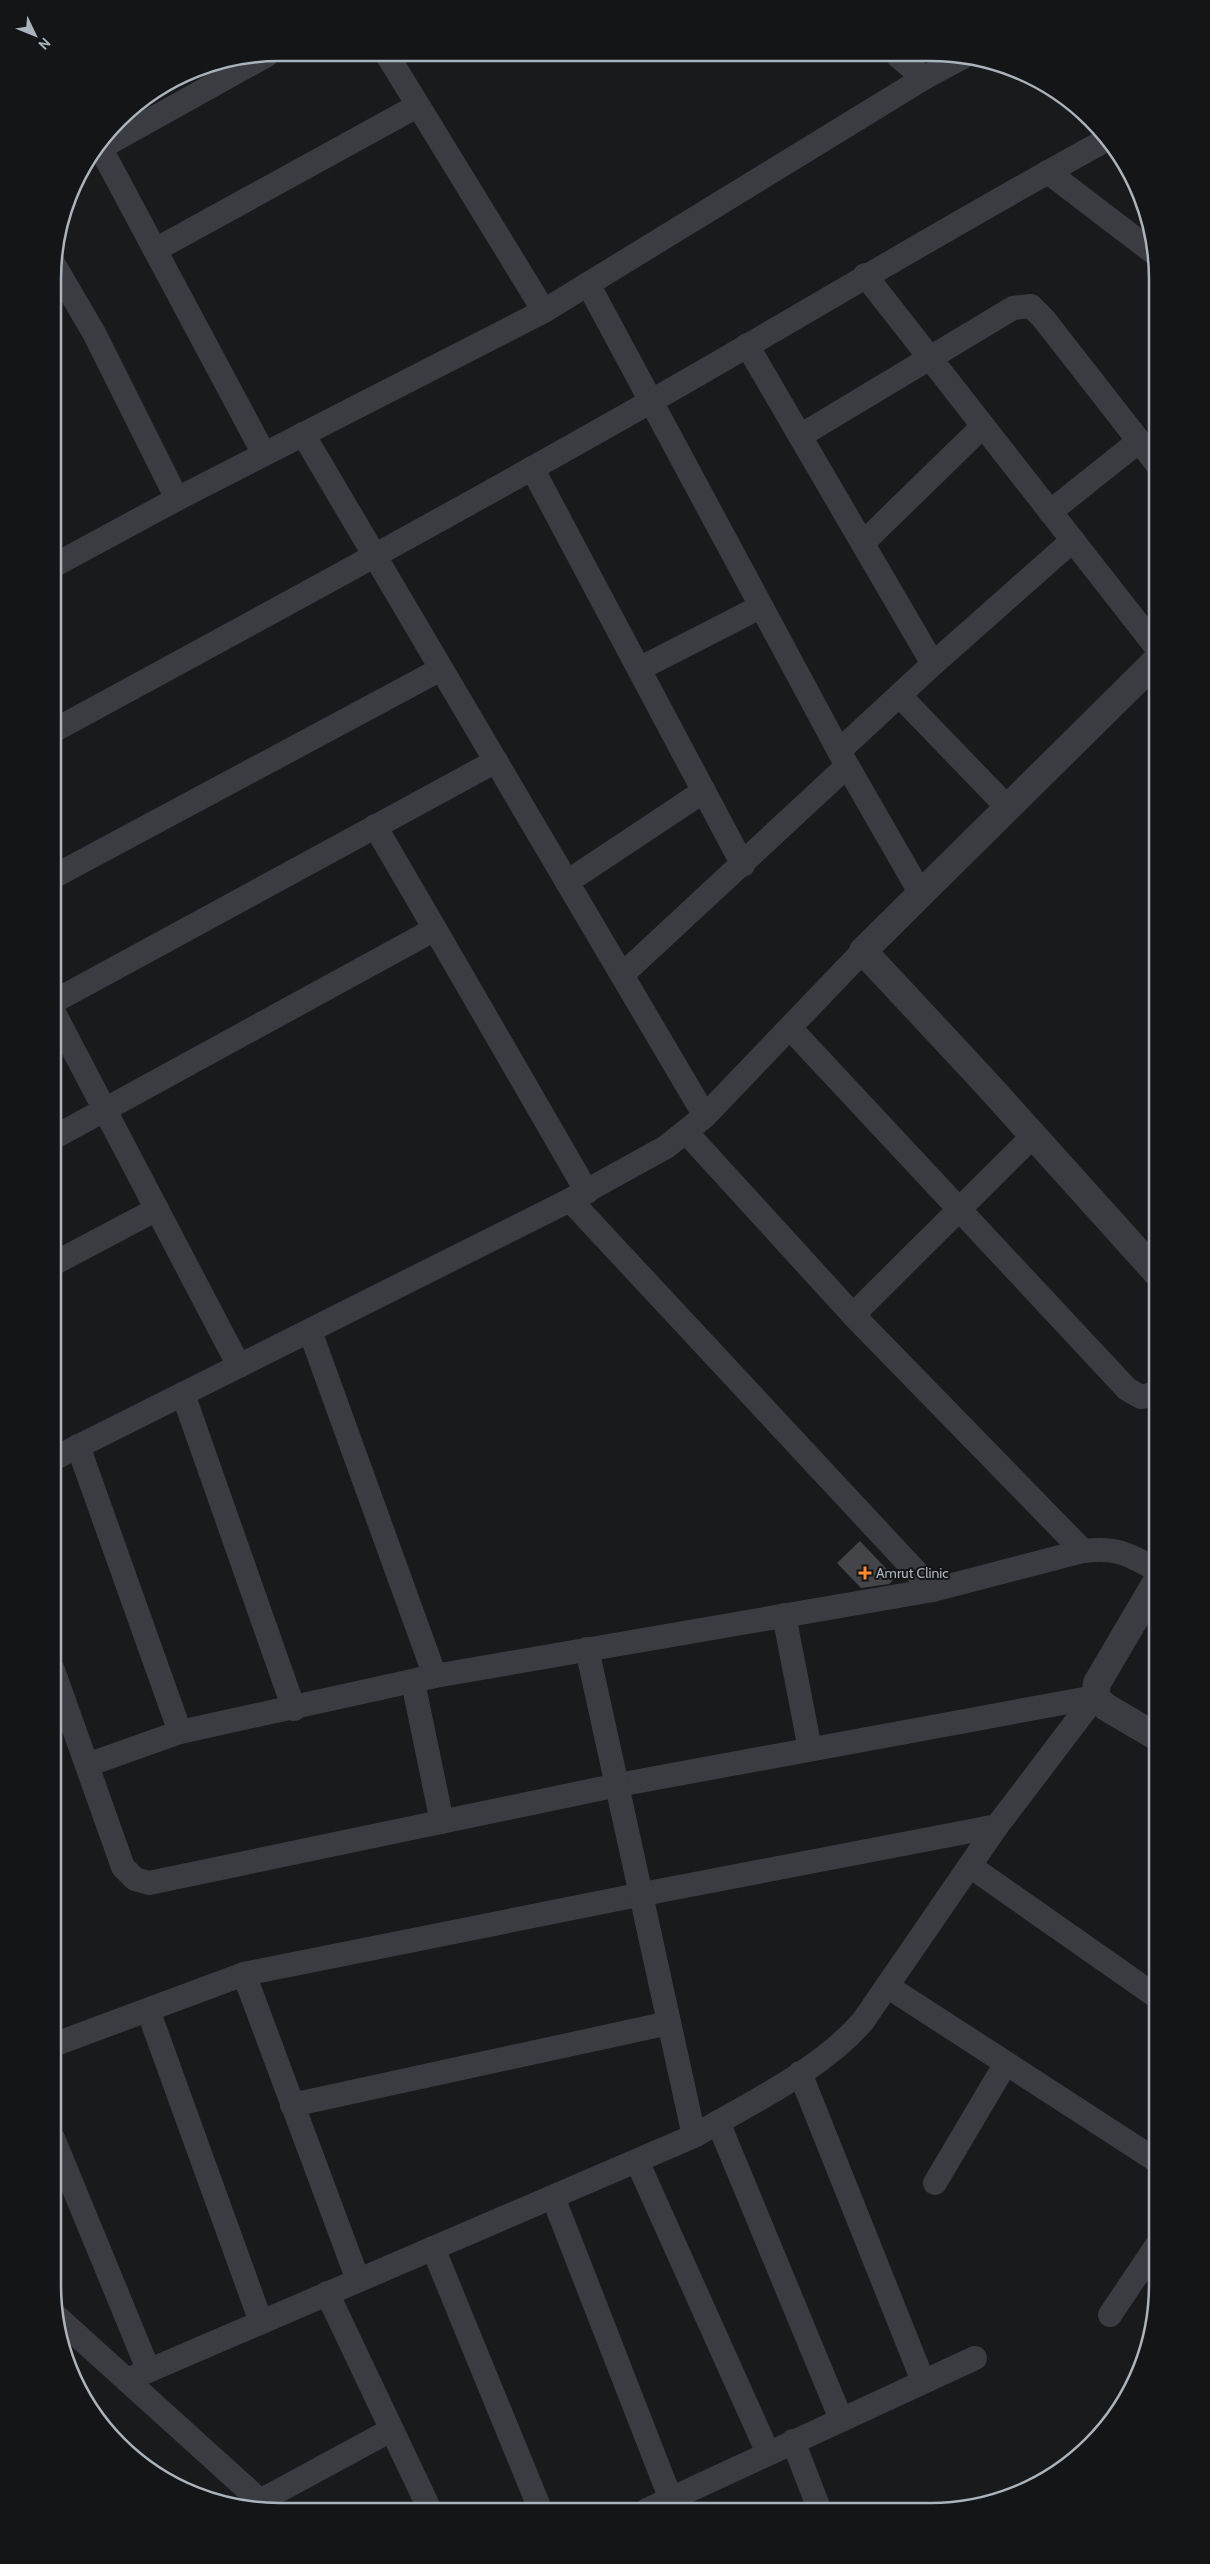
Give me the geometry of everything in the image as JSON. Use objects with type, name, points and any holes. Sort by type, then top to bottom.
[{"type":"street","points":[[391,61],[544,311]]},
{"type":"street","points":[[904,61],[924,78]]},
{"type":"street","points":[[109,142],[252,63]]},
{"type":"street","points":[[61,562],[264,454],[544,311],[924,78],[953,63]]},
{"type":"street","points":[[155,250],[417,106]]},
{"type":"street","points":[[61,727],[375,556],[649,403],[865,276],[1101,143]]},
{"type":"street","points":[[102,151],[264,454]]},
{"type":"street","points":[[1048,172],[1147,247]]},
{"type":"street","points":[[865,276],[1149,638]]},
{"type":"street","points":[[61,277],[94,333],[178,499]]},
{"type":"street","points":[[588,284],[649,403],[760,607],[843,759],[921,894]]},
{"type":"street","points":[[800,436],[1012,308],[1031,306],[1043,318],[1149,453]]},
{"type":"street","points":[[747,345],[933,664]]},
{"type":"street","points":[[862,543],[983,426]]},
{"type":"street","points":[[303,434],[705,1116]]},
{"type":"street","points":[[1050,512],[1139,440]]},
{"type":"street","points":[[532,468],[743,864]]},
{"type":"street","points":[[622,975],[743,864],[900,696],[933,664],[1073,540]]},
{"type":"street","points":[[639,669],[760,607]]},
{"type":"street","points":[[61,1455],[578,1196],[666,1147],[705,1116],[863,951],[1149,668]]},
{"type":"street","points":[[61,873],[441,669]]},
{"type":"street","points":[[900,696],[1008,808]]},
{"type":"street","points":[[61,998],[496,762]]},
{"type":"street","points":[[567,882],[704,791]]},
{"type":"street","points":[[375,826],[435,929],[578,1196],[933,1590]]},
{"type":"street","points":[[61,1134],[435,929]]},
{"type":"street","points":[[863,951],[1149,1264]]},
{"type":"street","points":[[61,1026],[239,1366]]},
{"type":"street","points":[[790,1028],[1127,1389],[1141,1397],[1149,1395]]},
{"type":"street","points":[[686,1132],[852,1315],[1083,1551]]},
{"type":"street","points":[[852,1315],[1033,1136]]},
{"type":"street","points":[[61,1260],[157,1209]]},
{"type":"street","points":[[310,1330],[435,1676]]},
{"type":"street","points":[[183,1394],[294,1709]]},
{"type":"street","points":[[78,1446],[180,1732]]},
{"type":"street","points":[[87,1765],[180,1732],[294,1709],[435,1676],[933,1590],[1083,1551],[1107,1548],[1128,1554],[1149,1566]]},
{"type":"street","points":[[127,2380],[148,2369],[694,2136],[832,2052],[849,2038],[997,1826],[1095,1697],[1097,1683],[1149,1595]]},
{"type":"street","points":[[784,1615],[810,1749]]},
{"type":"street","points":[[588,1649],[643,1894],[694,2136]]},
{"type":"street","points":[[413,1682],[442,1822]]},
{"type":"street","points":[[61,1692],[123,1867],[135,1879],[149,1883],[618,1785],[1095,1697]]},
{"type":"street","points":[[1095,1697],[1106,1707],[1149,1732]]},
{"type":"street","points":[[61,2042],[244,1974],[643,1894],[997,1826]]},
{"type":"street","points":[[970,1866],[1149,1991]]},
{"type":"street","points":[[244,1974],[358,2280]]},
{"type":"street","points":[[887,1986],[1149,2156]]},
{"type":"street","points":[[148,2010],[261,2322]]},
{"type":"street","points":[[292,2105],[669,2023]]},
{"type":"street","points":[[935,2183],[1006,2063]]},
{"type":"street","points":[[800,2073],[924,2381]]},
{"type":"street","points":[[718,2122],[841,2419]]},
{"type":"street","points":[[61,2160],[148,2369]]},
{"type":"street","points":[[637,2161],[768,2453]]},
{"type":"street","points":[[553,2197],[673,2503]]},
{"type":"street","points":[[432,2248],[538,2503]]},
{"type":"street","points":[[1110,2315],[1149,2257]]},
{"type":"street","points":[[327,2293],[427,2503]]},
{"type":"street","points":[[65,2325],[260,2502]]},
{"type":"street","points":[[675,2503],[792,2441],[975,2358]]},
{"type":"street","points":[[266,2502],[391,2430]]},
{"type":"street","points":[[792,2441],[817,2503]]},
{"type":"building","points":[[860,1541],[895,1578],[889,1584],[861,1588],[837,1563]]},
{"type":"place","name":"Amrut Clinic","points":[[865,1573]]}]
